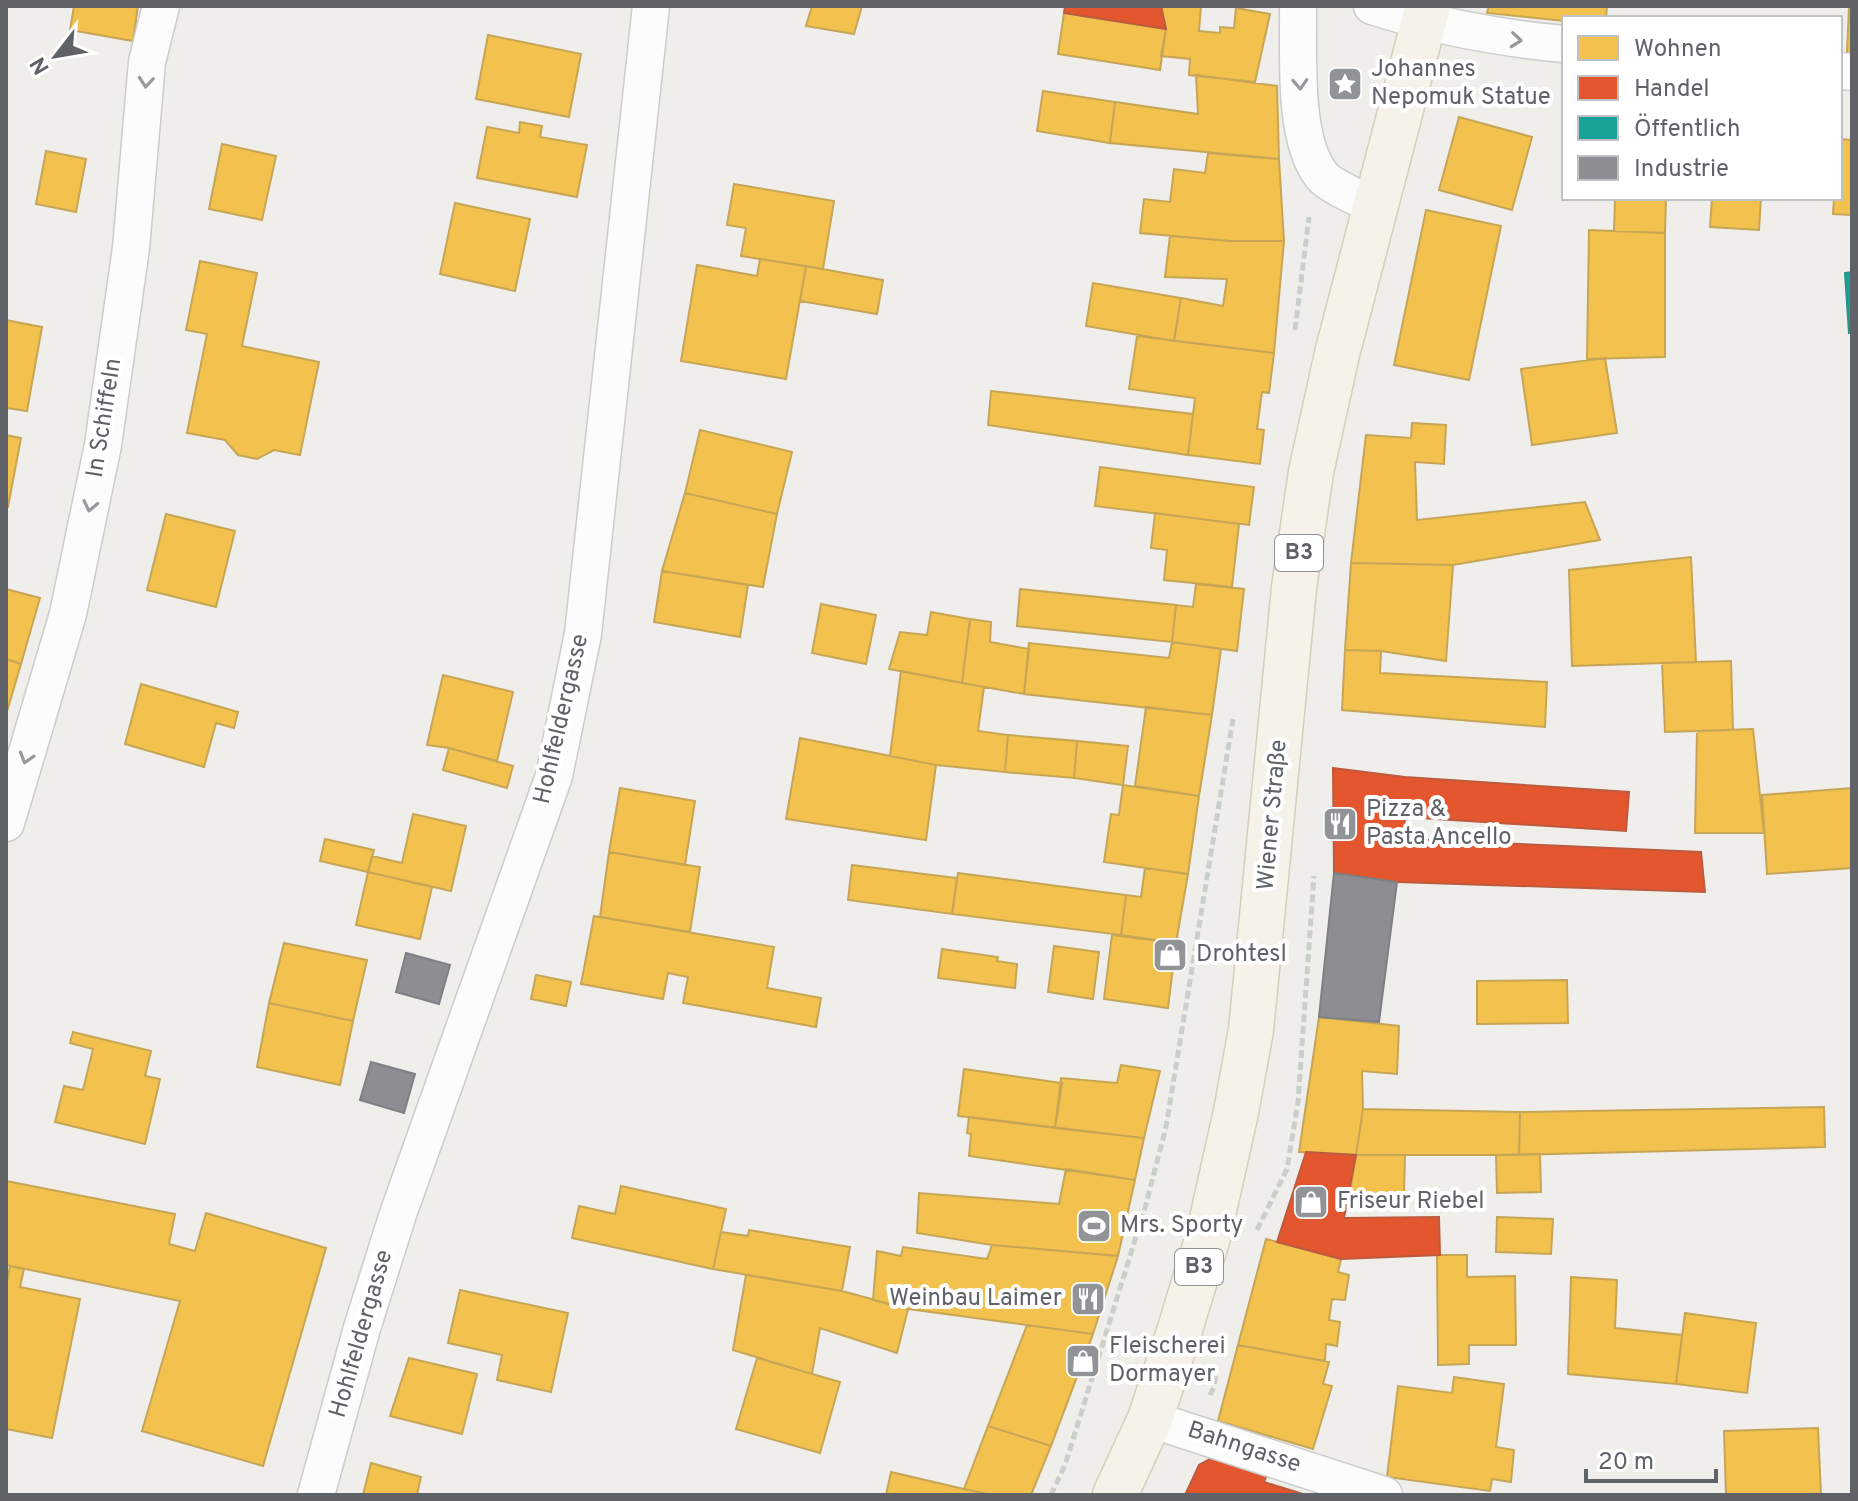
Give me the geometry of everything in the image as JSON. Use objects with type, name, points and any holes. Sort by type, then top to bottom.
[{"type":"main road","name":"Wiener Straße","points":[[1170,1425],[1236,1112],[1256,986],[1294,588],[1311,472],[1337,354],[1426,14]]},
{"type":"main road","name":"B3","points":[[1115,1495],[1170,1425]]},
{"type":"street","name":"In Schiffeln","points":[[6,823],[68,614],[103,445],[131,248],[147,62],[161,6]]},
{"type":"street","name":"Hohlfeldergasse","points":[[316,1495],[362,1328],[398,1214],[554,776],[583,634],[651,6]]},
{"type":"street","points":[[1298,6],[1303,139],[1324,178],[1376,207]]},
{"type":"street","points":[[1372,6],[1426,14],[1502,38],[1562,44]]},
{"type":"street","name":"Bahngasse","points":[[1170,1425],[1384,1495]]},
{"type":"path","points":[[1293,343],[1308,221],[1324,178]]},
{"type":"path","points":[[1051,1495],[1069,1451],[1145,1208],[1166,1127],[1234,719]]},
{"type":"path","points":[[1256,1232],[1287,1169],[1298,1102],[1315,869]]},
{"type":"path","points":[[1170,1425],[1214,1387],[1218,1363]]},
{"type":"building: Wohnen","points":[[74,6],[138,6],[133,41],[70,30]]},
{"type":"building: Wohnen","points":[[812,6],[862,6],[854,34],[806,26]]},
{"type":"building: Wohnen","points":[[1161,6],[1201,6],[1199,31],[1220,33],[1220,27],[1234,28],[1236,8],[1270,14],[1255,82],[1189,75],[1190,59],[1161,56],[1166,29]]},
{"type":"building: Wohnen","points":[[1489,6],[1607,6],[1606,16],[1562,16],[1562,21],[1487,13]]},
{"type":"building: Wohnen","points":[[1849,6],[1852,6],[1852,53],[1847,53]]},
{"type":"building: Wohnen","points":[[1064,13],[1166,29],[1160,70],[1058,54]]},
{"type":"building: Wohnen","points":[[488,35],[581,54],[569,117],[476,99]]},
{"type":"building: Wohnen","points":[[1196,75],[1277,86],[1279,159],[1110,143],[1115,102],[1198,114]]},
{"type":"building: Wohnen","points":[[1043,91],[1115,102],[1110,143],[1037,131]]},
{"type":"building: Wohnen","points":[[1459,117],[1532,137],[1512,210],[1439,190]]},
{"type":"building: Wohnen","points":[[520,122],[542,126],[540,137],[587,145],[577,197],[477,178],[487,127],[519,133]]},
{"type":"building: Wohnen","points":[[1842,139],[1852,140],[1852,215],[1833,214],[1834,200],[1842,200]]},
{"type":"building: Wohnen","points":[[222,144],[276,156],[262,220],[209,209]]},
{"type":"building: Wohnen","points":[[46,151],[86,159],[76,212],[36,204]]},
{"type":"building: Wohnen","points":[[1208,153],[1279,159],[1284,241],[1230,241],[1140,233],[1144,199],[1170,202],[1174,169],[1205,173]]},
{"type":"building: Wohnen","points":[[734,184],[834,201],[823,269],[741,256],[746,228],[727,225]]},
{"type":"building: Wohnen","points":[[1615,200],[1666,200],[1665,233],[1614,231]]},
{"type":"building: Wohnen","points":[[1712,200],[1761,200],[1759,230],[1710,227]]},
{"type":"building: Wohnen","points":[[455,203],[530,219],[515,291],[440,274]]},
{"type":"building: Wohnen","points":[[1426,210],[1501,226],[1469,380],[1394,365]]},
{"type":"building: Wohnen","points":[[1589,230],[1665,233],[1665,357],[1587,359]]},
{"type":"building: Wohnen","points":[[1170,236],[1284,241],[1274,353],[1174,341],[1181,298],[1223,306],[1227,279],[1165,277]]},
{"type":"building: Wohnen","points":[[760,259],[806,266],[786,379],[681,361],[697,265],[757,276]]},
{"type":"building: Wohnen","points":[[200,261],[257,273],[242,346],[319,362],[300,455],[274,450],[257,459],[238,455],[225,440],[187,433],[207,334],[186,330]]},
{"type":"building: Wohnen","points":[[806,266],[883,280],[877,314],[800,301]]},
{"type":"building: Wohnen","points":[[1093,283],[1181,298],[1174,341],[1086,326]]},
{"type":"building: Wohnen","points":[[6,320],[42,327],[27,411],[6,408]]},
{"type":"building: Wohnen","points":[[1137,336],[1274,353],[1269,393],[1262,392],[1257,429],[1264,430],[1260,464],[1188,455],[1195,398],[1129,389]]},
{"type":"building: Wohnen","points":[[1605,358],[1617,433],[1532,445],[1521,369]]},
{"type":"building: Wohnen","points":[[991,391],[1193,414],[1188,455],[988,425]]},
{"type":"building: Wohnen","points":[[1412,423],[1446,425],[1444,464],[1415,462],[1417,520],[1585,502],[1600,540],[1453,565],[1351,563],[1366,435],[1411,438]]},
{"type":"building: Wohnen","points":[[700,430],[792,452],[777,514],[685,493]]},
{"type":"building: Wohnen","points":[[6,435],[21,438],[8,507],[6,507]]},
{"type":"building: Wohnen","points":[[1100,467],[1254,487],[1249,525],[1095,506]]},
{"type":"building: Wohnen","points":[[685,493],[777,514],[763,587],[662,571]]},
{"type":"building: Wohnen","points":[[1155,513],[1239,524],[1232,587],[1164,580],[1167,550],[1151,548]]},
{"type":"building: Wohnen","points":[[166,514],[235,531],[216,607],[147,590]]},
{"type":"building: Wohnen","points":[[1691,557],[1696,662],[1572,666],[1569,570]]},
{"type":"building: Wohnen","points":[[1351,563],[1453,565],[1446,661],[1381,651],[1345,650]]},
{"type":"building: Wohnen","points":[[662,571],[748,585],[740,637],[654,622]]},
{"type":"building: Wohnen","points":[[1196,584],[1244,589],[1237,651],[1172,642],[1176,605],[1193,607]]},
{"type":"building: Wohnen","points":[[6,589],[40,598],[21,664],[6,659]]},
{"type":"building: Wohnen","points":[[1020,589],[1176,605],[1172,642],[1017,626]]},
{"type":"building: Wohnen","points":[[821,604],[876,615],[866,664],[812,653]]},
{"type":"building: Wohnen","points":[[931,612],[970,619],[962,683],[889,669],[900,632],[927,635]]},
{"type":"building: Wohnen","points":[[970,619],[991,622],[990,642],[1029,649],[1024,694],[962,683]]},
{"type":"building: Wohnen","points":[[1172,642],[1221,649],[1212,715],[1024,694],[1029,643],[1169,658]]},
{"type":"building: Wohnen","points":[[1345,650],[1381,651],[1380,673],[1547,682],[1545,727],[1342,710]]},
{"type":"building: Wohnen","points":[[6,659],[21,664],[6,715]]},
{"type":"building: Wohnen","points":[[1731,661],[1733,730],[1665,732],[1662,663]]},
{"type":"building: Wohnen","points":[[901,671],[984,687],[978,731],[1008,735],[1005,772],[936,765],[890,756]]},
{"type":"building: Wohnen","points":[[443,675],[513,692],[497,761],[427,745]]},
{"type":"building: Wohnen","points":[[141,684],[238,712],[234,728],[216,723],[204,767],[125,744]]},
{"type":"building: Wohnen","points":[[1146,707],[1212,715],[1199,796],[1135,786]]},
{"type":"building: Wohnen","points":[[1753,729],[1764,833],[1695,833],[1697,731]]},
{"type":"building: Wohnen","points":[[1008,735],[1077,741],[1074,778],[1005,772]]},
{"type":"building: Wohnen","points":[[800,738],[936,765],[926,840],[786,819]]},
{"type":"building: Wohnen","points":[[1077,741],[1128,746],[1123,785],[1074,778]]},
{"type":"building: Wohnen","points":[[449,748],[513,766],[507,788],[443,770]]},
{"type":"building: Wohnen","points":[[1123,785],[1199,796],[1188,874],[1104,862],[1111,814],[1119,815]]},
{"type":"building: Wohnen","points":[[620,788],[695,801],[685,865],[609,852]]},
{"type":"building: Wohnen","points":[[1852,788],[1852,868],[1767,874],[1762,795]]},
{"type":"building: Wohnen","points":[[413,814],[466,826],[451,891],[368,872],[372,856],[402,863]]},
{"type":"building: Wohnen","points":[[325,839],[374,850],[368,872],[320,861]]},
{"type":"building: Wohnen","points":[[609,852],[700,867],[690,932],[600,917]]},
{"type":"building: Wohnen","points":[[852,865],[957,878],[952,914],[848,900]]},
{"type":"building: Wohnen","points":[[1145,868],[1188,874],[1176,943],[1121,935],[1126,895],[1141,897]]},
{"type":"building: Wohnen","points":[[368,872],[432,887],[420,939],[356,925]]},
{"type":"building: Wohnen","points":[[958,873],[1126,895],[1121,935],[952,914]]},
{"type":"building: Wohnen","points":[[594,916],[774,947],[767,988],[821,998],[816,1027],[683,1003],[688,977],[668,973],[663,999],[581,984]]},
{"type":"building: Wohnen","points":[[1112,935],[1176,943],[1168,1008],[1104,999]]},
{"type":"building: Wohnen","points":[[284,943],[367,960],[353,1021],[269,1003]]},
{"type":"building: Wohnen","points":[[1054,946],[1099,952],[1093,999],[1048,992]]},
{"type":"building: Wohnen","points":[[942,949],[998,957],[997,961],[1017,964],[1015,988],[938,978]]},
{"type":"building: Wohnen","points":[[536,975],[571,982],[566,1006],[531,999]]},
{"type":"building: Wohnen","points":[[1567,980],[1568,1023],[1477,1024],[1477,981]]},
{"type":"building: Wohnen","points":[[269,1003],[353,1021],[340,1085],[257,1067]]},
{"type":"building: Wohnen","points":[[1319,1017],[1399,1026],[1397,1074],[1362,1071],[1363,1109],[1356,1155],[1299,1152]]},
{"type":"building: Wohnen","points":[[73,1032],[151,1051],[145,1076],[160,1079],[145,1144],[55,1122],[64,1086],[83,1090],[93,1049],[70,1043]]},
{"type":"building: Wohnen","points":[[1121,1065],[1160,1071],[1144,1138],[1055,1128],[1061,1078],[1117,1083]]},
{"type":"building: Wohnen","points":[[964,1069],[1062,1083],[1055,1128],[958,1116]]},
{"type":"building: Wohnen","points":[[1824,1107],[1825,1147],[1519,1155],[1520,1112]]},
{"type":"building: Wohnen","points":[[1363,1109],[1520,1112],[1519,1155],[1356,1155]]},
{"type":"building: Wohnen","points":[[969,1117],[1144,1138],[1135,1180],[969,1156]]},
{"type":"building: Wohnen","points":[[1540,1154],[1541,1192],[1497,1193],[1496,1155]]},
{"type":"building: Wohnen","points":[[1356,1155],[1405,1155],[1404,1196],[1349,1197]]},
{"type":"building: Wohnen","points":[[1066,1169],[1135,1180],[1118,1256],[992,1245],[917,1233],[919,1193],[1059,1204]]},
{"type":"building: Wohnen","points":[[6,1181],[175,1214],[169,1244],[195,1251],[206,1213],[326,1248],[263,1466],[142,1431],[180,1301],[6,1265]]},
{"type":"building: Wohnen","points":[[621,1186],[726,1209],[713,1269],[572,1238],[579,1206],[615,1214]]},
{"type":"building: Wohnen","points":[[1497,1217],[1553,1219],[1551,1254],[1496,1252]]},
{"type":"building: Wohnen","points":[[749,1230],[850,1247],[842,1291],[713,1269],[721,1232],[748,1236]]},
{"type":"building: Wohnen","points":[[1266,1239],[1341,1259],[1338,1272],[1349,1275],[1345,1300],[1332,1299],[1329,1320],[1340,1322],[1337,1346],[1326,1344],[1325,1361],[1238,1345]]},
{"type":"building: Wohnen","points":[[992,1245],[1118,1256],[1093,1334],[908,1309],[873,1300],[877,1251],[901,1256],[903,1247],[987,1259]]},
{"type":"building: Wohnen","points":[[1437,1255],[1467,1255],[1467,1277],[1515,1276],[1516,1345],[1469,1345],[1469,1364],[1438,1365]]},
{"type":"building: Wohnen","points":[[10,1266],[24,1269],[20,1287],[80,1299],[52,1438],[6,1429],[6,1286]]},
{"type":"building: Wohnen","points":[[746,1275],[842,1291],[908,1309],[897,1353],[820,1328],[812,1374],[733,1350]]},
{"type":"building: Wohnen","points":[[1571,1277],[1617,1280],[1615,1328],[1682,1335],[1676,1384],[1568,1374]]},
{"type":"building: Wohnen","points":[[460,1290],[568,1313],[551,1392],[497,1380],[502,1355],[448,1343]]},
{"type":"building: Wohnen","points":[[1685,1313],[1756,1323],[1747,1393],[1676,1384]]},
{"type":"building: Wohnen","points":[[1027,1325],[1093,1334],[1051,1446],[988,1426]]},
{"type":"building: Wohnen","points":[[1238,1345],[1329,1362],[1323,1384],[1332,1386],[1313,1449],[1218,1421]]},
{"type":"building: Wohnen","points":[[409,1358],[477,1374],[462,1434],[390,1416]]},
{"type":"building: Wohnen","points":[[757,1358],[840,1382],[820,1453],[736,1429]]},
{"type":"building: Wohnen","points":[[1454,1377],[1504,1384],[1496,1447],[1514,1450],[1511,1482],[1492,1479],[1490,1491],[1387,1477],[1398,1386],[1452,1393]]},
{"type":"building: Wohnen","points":[[988,1426],[1051,1446],[1031,1495],[991,1495],[964,1489]]},
{"type":"building: Wohnen","points":[[1818,1428],[1821,1495],[1726,1495],[1724,1431]]},
{"type":"building: Wohnen","points":[[371,1463],[421,1477],[417,1495],[363,1495]]},
{"type":"building: Wohnen","points":[[891,1472],[964,1489],[991,1495],[886,1495]]},
{"type":"building: Handel","points":[[1065,6],[1161,6],[1166,29],[1064,13]]},
{"type":"building: Handel","points":[[1333,768],[1405,777],[1629,792],[1626,831],[1405,817],[1404,839],[1701,852],[1705,892],[1397,882],[1334,873]]},
{"type":"building: Handel","points":[[1306,1152],[1356,1155],[1344,1218],[1439,1217],[1440,1255],[1341,1259],[1277,1242]]},
{"type":"building: Handel","points":[[1217,1455],[1268,1472],[1264,1482],[1306,1495],[1185,1495],[1199,1465]]},
{"type":"building: Öffentlich","points":[[1852,272],[1852,333],[1849,333],[1845,273]]},
{"type":"building: Industrie","points":[[1334,873],[1397,882],[1379,1022],[1319,1017]]},
{"type":"building: Industrie","points":[[406,953],[450,965],[439,1004],[396,992]]},
{"type":"building: Industrie","points":[[371,1062],[415,1074],[404,1113],[360,1100]]},
{"type":"place","name":"Johannes Nepomuk Statue","points":[[1345,84]]},
{"type":"place","name":"Pizza & Pasta Ancello","points":[[1340,824]]},
{"type":"place","name":"Drohtesl","points":[[1170,955]]},
{"type":"place","name":"Friseur Riebel","points":[[1311,1202]]},
{"type":"place","name":"Mrs. Sporty","points":[[1094,1226]]},
{"type":"place","name":"Weinbau Laimer","points":[[1088,1299]]},
{"type":"place","name":"Fleischerei Dormayer","points":[[1083,1361]]}]
